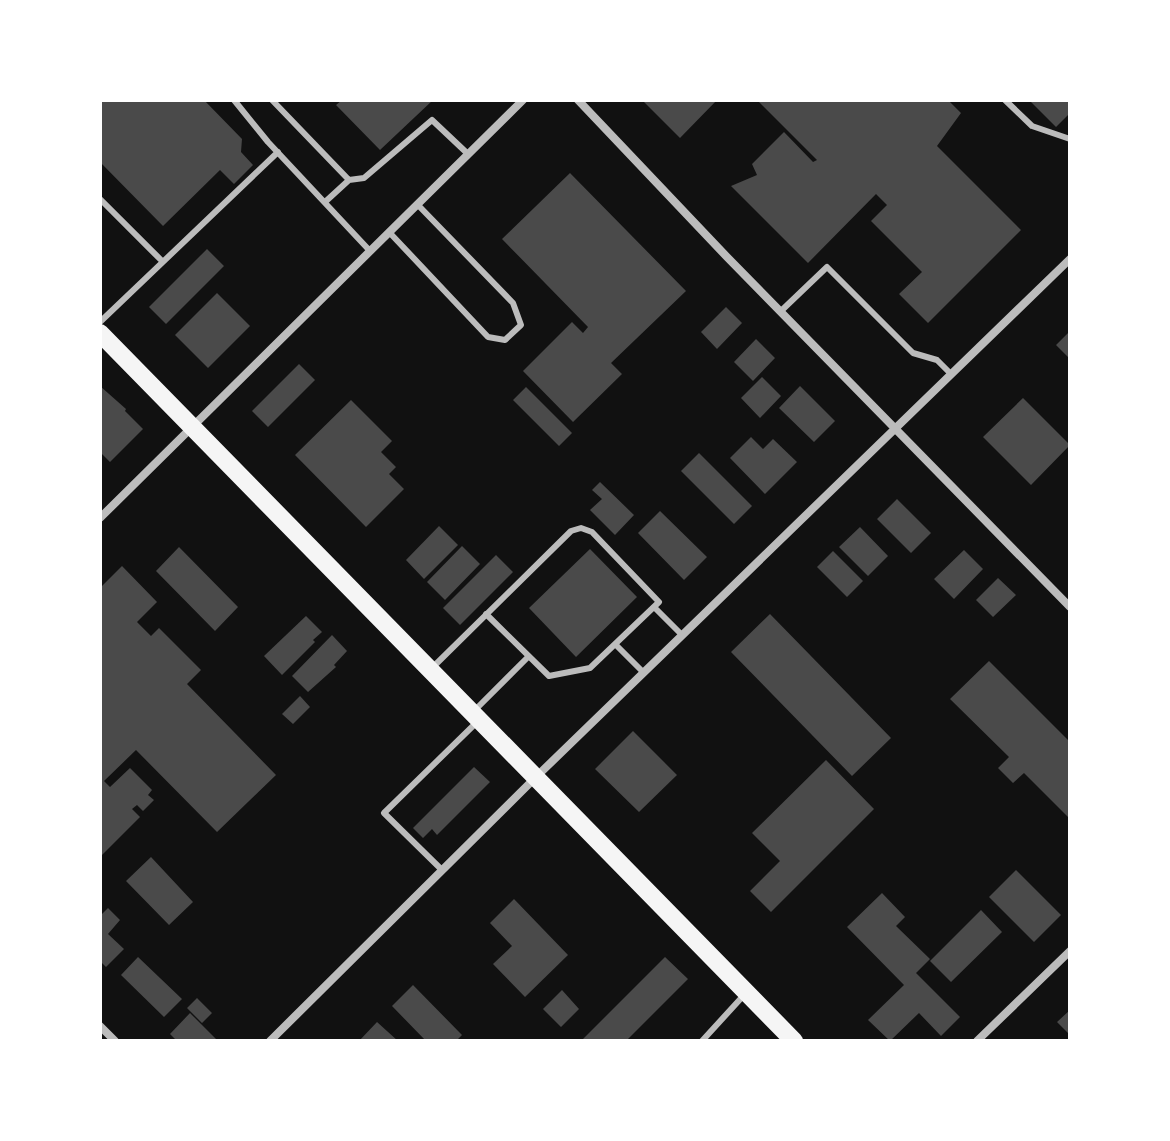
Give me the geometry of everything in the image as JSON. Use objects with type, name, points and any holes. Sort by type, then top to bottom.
[{"type":"main road","points":[[100,333],[794,1041]]},
{"type":"street","points":[[100,518],[523,100]]},
{"type":"street","points":[[578,100],[1070,607]]},
{"type":"street","points":[[270,1041],[536,777],[1070,259]]},
{"type":"street","points":[[977,1041],[1070,951]]},
{"type":"street","points":[[100,1026],[115,1041]]},
{"type":"lane","points":[[234,100],[370,251]]},
{"type":"lane","points":[[272,100],[349,180]]},
{"type":"lane","points":[[1005,100],[1032,126],[1070,139]]},
{"type":"lane","points":[[325,202],[349,180],[364,178],[432,120],[468,154]]},
{"type":"lane","points":[[100,322],[278,152]]},
{"type":"lane","points":[[100,199],[163,262]]},
{"type":"lane","points":[[389,232],[488,337],[505,340],[521,325],[513,303],[417,204]]},
{"type":"lane","points":[[781,311],[827,267],[913,353],[937,360],[951,374]]},
{"type":"lane","points":[[429,670],[571,531],[581,528],[592,532],[682,635]]},
{"type":"lane","points":[[486,614],[549,676],[590,668],[657,604]]},
{"type":"lane","points":[[615,644],[644,673]]},
{"type":"lane","points":[[442,870],[384,813],[528,657]]},
{"type":"lane","points":[[702,1041],[746,992]]},
{"type":"building","points":[[100,100],[204,100],[242,139],[241,152],[253,165],[234,184],[220,170],[163,226],[100,162]]},
{"type":"building","points":[[342,100],[433,100],[380,150],[336,105]]},
{"type":"building","points":[[642,100],[717,100],[680,138]]},
{"type":"building","points":[[757,100],[948,100],[961,113],[937,146],[1021,230],[928,323],[899,294],[922,272],[871,221],[887,205],[876,194],[808,263],[731,186],[757,175],[752,164],[784,132],[813,162],[817,160]]},
{"type":"building","points":[[1029,100],[1070,100],[1070,113],[1056,127]]},
{"type":"building","points":[[570,173],[686,291],[611,363],[622,374],[573,422],[523,371],[572,322],[583,333],[588,327],[502,239]]},
{"type":"building","points":[[207,249],[224,266],[166,324],[149,307]]},
{"type":"building","points":[[217,293],[250,326],[208,368],[175,335]]},
{"type":"building","points":[[726,307],[742,323],[717,349],[701,332]]},
{"type":"building","points":[[1070,331],[1070,359],[1056,345]]},
{"type":"building","points":[[756,339],[775,358],[753,381],[734,362]]},
{"type":"building","points":[[299,364],[315,380],[268,427],[252,411]]},
{"type":"building","points":[[762,377],[781,396],[760,418],[741,398]]},
{"type":"building","points":[[100,386],[143,429],[110,462],[100,452]]},
{"type":"building","points":[[800,386],[835,421],[814,442],[779,408]]},
{"type":"building","points":[[526,387],[572,433],[559,446],[513,400]]},
{"type":"building","points":[[1023,398],[1070,445],[1031,485],[983,437]]},
{"type":"building","points":[[351,400],[392,441],[381,452],[396,467],[389,474],[404,489],[366,527],[295,455]]},
{"type":"building","points":[[751,437],[763,449],[773,439],[797,462],[765,494],[730,458]]},
{"type":"building","points":[[699,453],[752,506],[734,524],[681,471]]},
{"type":"building","points":[[600,482],[634,515],[615,535],[590,510],[602,499],[592,490]]},
{"type":"building","points":[[897,499],[931,533],[911,553],[877,519]]},
{"type":"building","points":[[660,511],[707,557],[684,580],[638,533]]},
{"type":"building","points":[[439,526],[458,545],[424,579],[406,560]]},
{"type":"building","points":[[860,527],[888,556],[868,576],[839,547]]},
{"type":"building","points":[[462,546],[480,564],[445,600],[427,582]]},
{"type":"building","points":[[179,547],[238,607],[215,631],[156,571]]},
{"type":"building","points":[[590,549],[637,597],[576,657],[529,608]]},
{"type":"building","points":[[964,550],[983,569],[954,599],[934,579]]},
{"type":"building","points":[[833,551],[863,581],[847,597],[817,567]]},
{"type":"building","points":[[496,555],[513,572],[460,625],[443,608]]},
{"type":"building","points":[[122,566],[157,602],[137,622],[151,636],[159,628],[201,670],[187,684],[276,775],[217,832],[136,750],[104,781],[110,787],[130,768],[152,790],[148,795],[154,800],[143,811],[137,805],[132,809],[140,817],[100,857],[100,588]]},
{"type":"building","points":[[998,578],[1016,595],[993,617],[976,600]]},
{"type":"building","points":[[770,614],[891,738],[852,776],[731,652]]},
{"type":"building","points":[[306,616],[322,632],[282,675],[264,656]]},
{"type":"building","points":[[332,635],[347,651],[334,665],[336,667],[308,692],[292,676]]},
{"type":"building","points":[[989,661],[1070,742],[1070,819],[1024,773],[1013,783],[998,768],[1009,757],[950,699]]},
{"type":"building","points":[[300,696],[310,707],[293,724],[282,714]]},
{"type":"building","points":[[633,731],[677,775],[639,812],[595,769]]},
{"type":"building","points":[[826,760],[874,809],[771,912],[750,891],[780,861],[752,833]]},
{"type":"building","points":[[474,767],[490,782],[437,835],[432,829],[423,838],[413,828]]},
{"type":"building","points":[[151,857],[193,902],[169,925],[126,881]]},
{"type":"building","points":[[1016,870],[1061,915],[1034,942],[989,897]]},
{"type":"building","points":[[882,893],[905,917],[896,926],[930,959],[916,973],[960,1017],[941,1036],[919,1013],[890,1041],[868,1020],[904,985],[847,927]]},
{"type":"building","points":[[514,899],[568,955],[525,997],[493,964],[512,946],[490,923]]},
{"type":"building","points":[[108,908],[120,920],[108,934],[124,949],[106,967],[100,961],[100,916]]},
{"type":"building","points":[[981,910],[1002,932],[951,982],[930,961]]},
{"type":"building","points":[[138,957],[182,999],[164,1017],[121,975]]},
{"type":"building","points":[[665,957],[688,979],[626,1041],[581,1041]]},
{"type":"building","points":[[413,985],[462,1035],[456,1041],[426,1041],[392,1006]]},
{"type":"building","points":[[562,990],[579,1009],[561,1027],[543,1009]]},
{"type":"building","points":[[197,998],[212,1013],[202,1023],[187,1008]]},
{"type":"building","points":[[1070,1010],[1070,1035],[1057,1022]]},
{"type":"building","points":[[190,1013],[215,1041],[177,1041],[170,1034]]},
{"type":"building","points":[[377,1022],[398,1041],[359,1041]]}]
